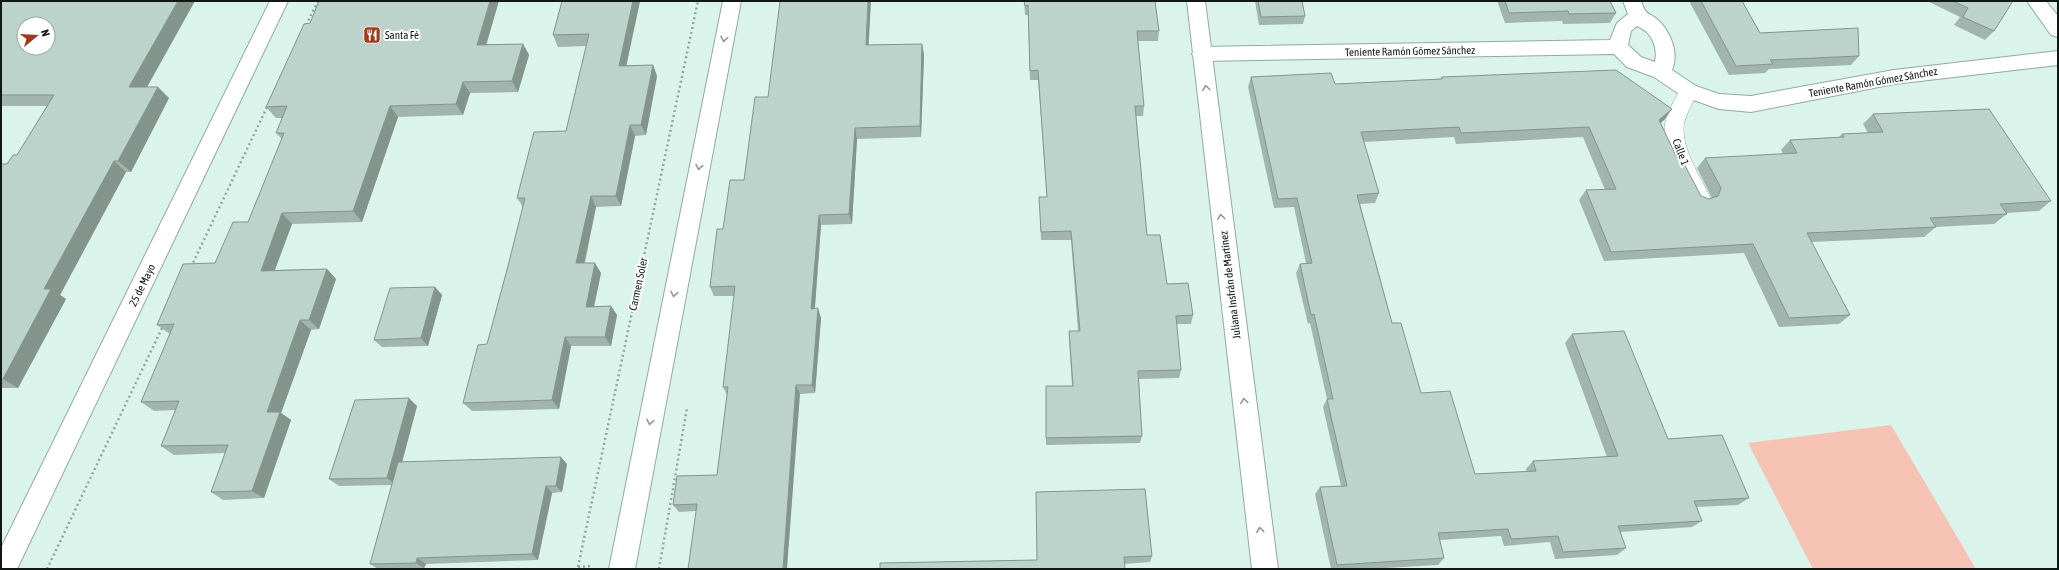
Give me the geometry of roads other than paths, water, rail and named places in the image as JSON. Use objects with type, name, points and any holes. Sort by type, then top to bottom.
[{"type":"street","name":"25 de Mayo","points":[[4,569],[279,1]]},
{"type":"street","points":[[622,569],[732,1]]},
{"type":"street","name":"Juliana Insfrán de Martínez","points":[[1196,1],[1265,569]]},
{"type":"street","points":[[2036,1],[2058,30]]},
{"type":"street","points":[[1661,72],[1666,63],[1667,54],[1657,30],[1636,9],[1632,19],[1623,27],[1618,46],[1634,62],[1648,69],[1661,72],[1689,91]]},
{"type":"street","name":"Teniente Ramón Gómez Sánchez","points":[[1202,54],[1618,46]]},
{"type":"street","name":"Teniente Ramón Gómez Sánchez","points":[[1689,91],[1719,100],[1751,104],[1894,77],[2058,58]]},
{"type":"lane","name":"Calle 1","points":[[1689,91],[1674,123],[1674,132],[1676,143],[1701,199]]},
{"type":"place","name":"Santa Fé","points":[[372,35]]}]
